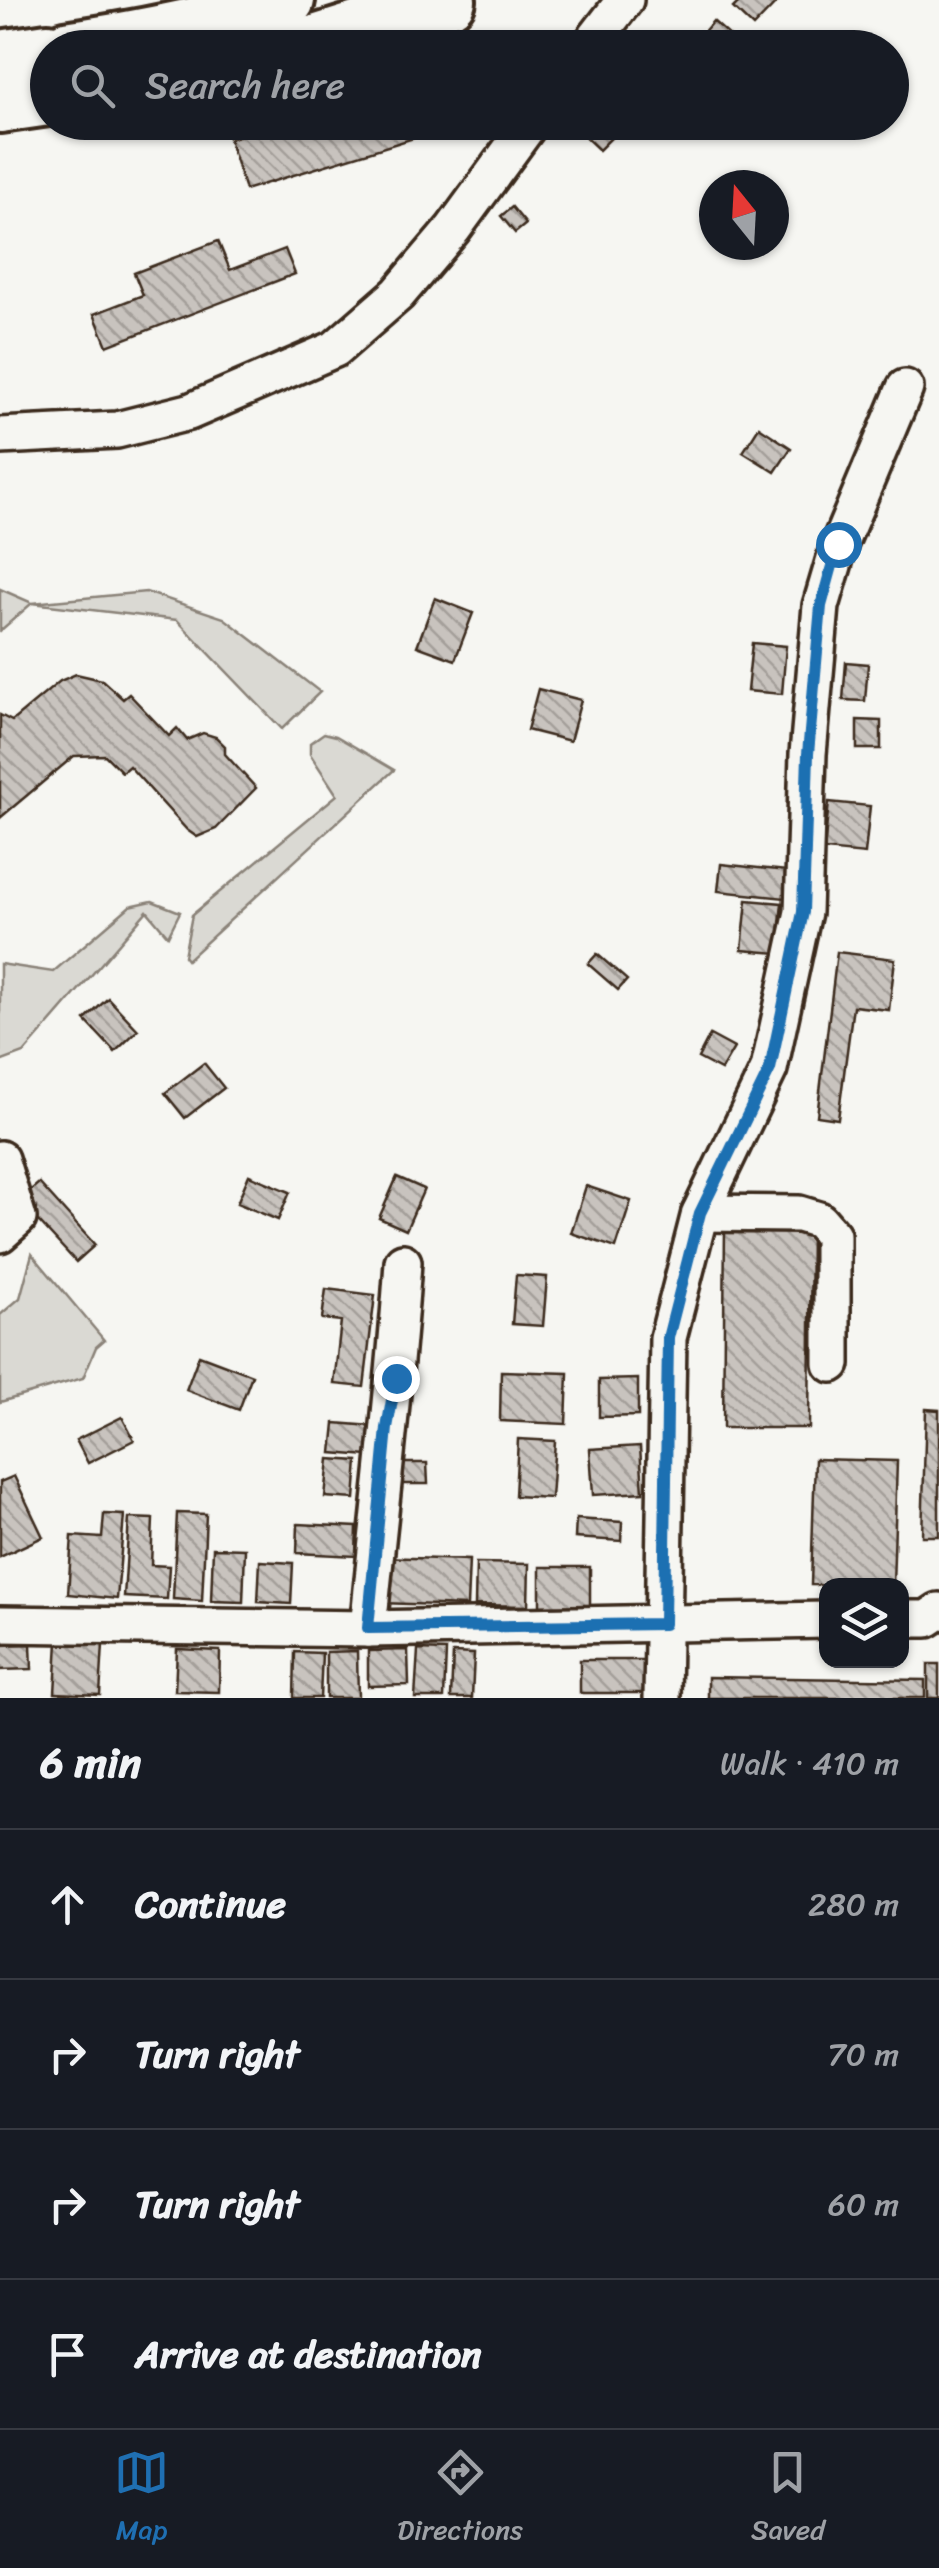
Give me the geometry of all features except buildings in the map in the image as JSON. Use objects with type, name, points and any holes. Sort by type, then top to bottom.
[{"type":"highway","points":[[166,30],[288,0]]},
{"type":"highway","points":[[353,30],[449,0]]},
{"type":"highway","points":[[0,57],[30,53]]},
{"type":"highway","points":[[0,106],[30,102]]},
{"type":"street","points":[[602,30],[625,0]]},
{"type":"street","points":[[0,436],[117,430],[189,412],[334,349],[398,294],[453,229],[518,140]]},
{"type":"street","points":[[662,1698],[668,1338],[700,1213],[770,1069],[803,912],[808,754],[821,606],[838,544],[905,388]]},
{"type":"street","points":[[0,1159],[18,1218],[0,1234]]},
{"type":"street","points":[[700,1213],[799,1214],[819,1220],[832,1235],[832,1364]]},
{"type":"street","points":[[368,1628],[387,1428],[396,1378],[404,1262]]},
{"type":"street","points":[[909,1619],[927,1619],[939,1611]]},
{"type":"street","points":[[0,1624],[368,1628],[819,1620]]},
{"type":"shaded area","points":[[0,589],[32,603],[0,631]]},
{"type":"shaded area","points":[[146,592],[224,618],[320,692],[282,729],[177,620],[32,603]]},
{"type":"shaded area","points":[[324,733],[394,770],[187,960],[184,956],[192,915],[337,795],[310,754],[310,743]]},
{"type":"shaded area","points":[[152,901],[180,912],[168,936],[147,911],[24,1053],[0,1062],[0,964],[53,972],[130,906]]},
{"type":"shaded area","points":[[32,1254],[104,1340],[96,1347],[83,1378],[0,1402],[0,1315],[20,1298]]},
{"type":"route","points":[[396,1378],[387,1428],[368,1628],[664,1624],[668,1338],[700,1213],[770,1069],[803,912],[808,754],[821,606],[838,544]]}]
